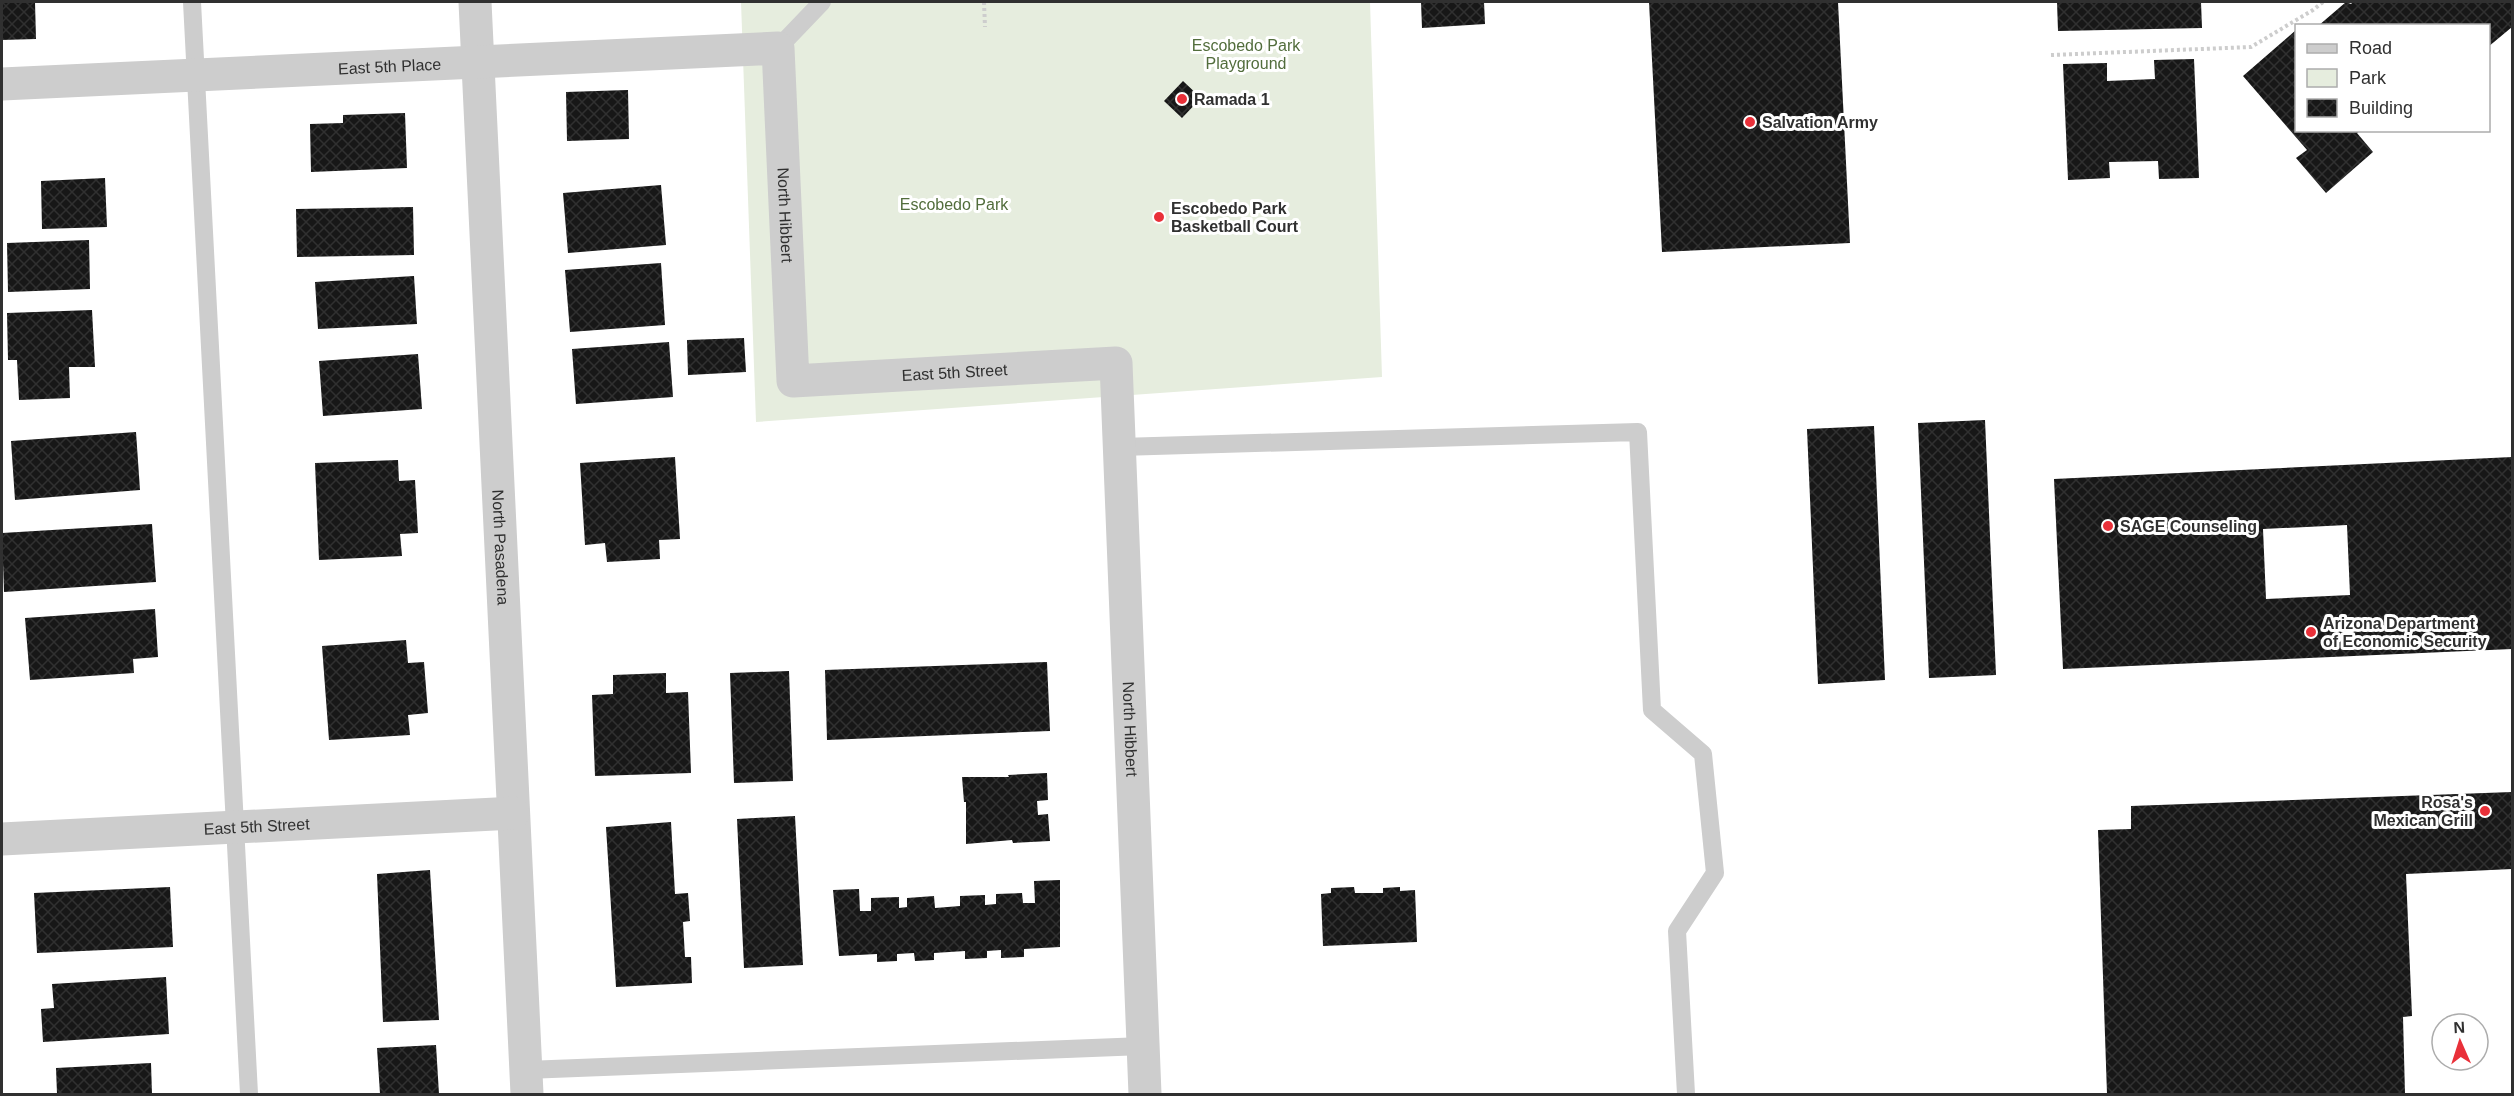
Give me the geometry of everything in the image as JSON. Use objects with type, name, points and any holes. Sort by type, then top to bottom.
[{"type":"street","name":"North Pasadena","points":[[475,2],[526,1082]]},
{"type":"street","name":"East 5th Place","points":[[2,84],[778,48]]},
{"type":"street","name":"North Hibbert","points":[[778,48],[793,381]]},
{"type":"street","name":"North Hibbert","points":[[1116,363],[1145,1095]]},
{"type":"street","name":"East 5th Street","points":[[793,381],[1116,363]]},
{"type":"street","name":"East 5th Street","points":[[2,839],[513,813]]},
{"type":"lane","points":[[192,2],[249,1095]]},
{"type":"lane","points":[[778,48],[822,2]]},
{"type":"lane","points":[[1120,447],[1638,432],[1652,710],[1703,754],[1715,873],[1677,931],[1686,1095]]},
{"type":"lane","points":[[526,1082],[1143,1046]]},
{"type":"path","points":[[984,2],[985,27]]},
{"type":"path","points":[[2052,55],[2251,47],[2323,2]]},
{"type":"green space","name":"Escobedo Park","points":[[741,2],[1370,2],[1382,377],[756,422]]},
{"type":"building","points":[[2,2],[35,2],[36,39],[2,40]]},
{"type":"building","points":[[1421,2],[1484,2],[1485,24],[1422,28]]},
{"type":"building","name":"Salvation Army","points":[[1649,2],[1838,2],[1850,243],[1662,252]]},
{"type":"building","points":[[2057,2],[2201,2],[2202,28],[2058,31]]},
{"type":"building","points":[[2346,2],[2351,4],[2353,2],[2512,2],[2512,27],[2490,45],[2490,24],[2320,24]]},
{"type":"building","points":[[2295,31],[2295,132],[2358,132],[2373,152],[2326,193],[2296,158],[2307,150],[2243,76]]},
{"type":"building","points":[[2194,59],[2199,178],[2159,179],[2158,161],[2109,162],[2110,178],[2068,180],[2063,64],[2107,63],[2107,81],[2155,79],[2154,60]]},
{"type":"building","name":"Ramada 1","points":[[1183,81],[1201,98],[1182,118],[1164,101]]},
{"type":"building","points":[[628,90],[629,139],[567,141],[566,92]]},
{"type":"building","points":[[405,113],[407,168],[311,172],[310,124],[343,123],[343,115]]},
{"type":"building","points":[[105,178],[107,227],[42,229],[41,181]]},
{"type":"building","points":[[661,185],[666,245],[568,253],[563,193]]},
{"type":"building","points":[[413,207],[414,255],[297,257],[296,209]]},
{"type":"building","points":[[89,240],[90,289],[8,292],[7,243]]},
{"type":"building","points":[[661,263],[665,325],[570,332],[565,270]]},
{"type":"building","points":[[414,276],[417,324],[318,329],[315,282]]},
{"type":"building","points":[[92,310],[95,367],[69,367],[70,398],[19,400],[17,360],[8,360],[7,313]]},
{"type":"building","points":[[744,338],[746,372],[688,375],[687,340]]},
{"type":"building","points":[[669,342],[673,397],[576,404],[572,349]]},
{"type":"building","points":[[418,354],[422,409],[323,416],[319,361]]},
{"type":"building","points":[[1985,420],[1996,675],[1929,678],[1918,423]]},
{"type":"building","points":[[1874,426],[1885,680],[1818,684],[1807,429]]},
{"type":"building","points":[[136,432],[140,490],[15,500],[11,441]]},
{"type":"building","points":[[675,457],[680,539],[659,540],[660,559],[607,562],[605,543],[585,545],[580,463]]},
{"type":"building","points":[[2512,457],[2512,649],[2063,669],[2054,479]],"holes":[[[2347,525],[2350,595],[2266,599],[2263,529]]]},
{"type":"building","points":[[398,460],[399,481],[415,480],[418,533],[400,534],[402,556],[319,560],[315,463]]},
{"type":"building","points":[[152,524],[156,582],[4,592],[2,533]]},
{"type":"building","points":[[155,609],[158,657],[133,659],[134,673],[30,680],[25,618]]},
{"type":"building","points":[[406,640],[408,663],[424,662],[428,713],[408,715],[410,735],[329,740],[322,646]]},
{"type":"building","points":[[1047,662],[1050,731],[827,740],[825,670]]},
{"type":"building","points":[[789,671],[793,781],[734,783],[730,673]]},
{"type":"building","points":[[666,673],[666,693],[688,692],[691,773],[595,776],[592,695],[613,694],[613,675]]},
{"type":"building","points":[[1047,773],[1048,800],[1037,801],[1038,815],[1048,814],[1050,841],[1013,843],[1012,840],[966,844],[966,802],[964,802],[962,777],[1009,777],[1008,775]]},
{"type":"building","points":[[2512,792],[2512,869],[2406,874],[2412,1016],[2403,1017],[2405,1094],[2107,1094],[2098,830],[2131,829],[2131,806]]},
{"type":"building","points":[[795,816],[803,965],[744,968],[737,819]]},
{"type":"building","points":[[671,822],[675,894],[688,893],[690,921],[683,922],[685,957],[691,957],[692,983],[616,987],[606,827]]},
{"type":"building","points":[[430,870],[439,1020],[383,1022],[377,874]]},
{"type":"building","points":[[1060,880],[1060,947],[1024,949],[1024,957],[1001,958],[1001,950],[987,951],[987,958],[965,959],[965,951],[934,953],[934,960],[915,961],[914,953],[897,954],[897,961],[877,962],[877,954],[839,956],[833,890],[859,889],[860,911],[871,911],[871,898],[899,897],[899,908],[907,907],[907,898],[934,896],[935,908],[960,906],[960,896],[985,895],[985,905],[996,904],[996,894],[1022,893],[1023,903],[1035,903],[1034,881]]},
{"type":"building","points":[[170,887],[173,947],[37,953],[34,893]]},
{"type":"building","points":[[1354,887],[1355,893],[1383,893],[1383,888],[1400,887],[1400,891],[1415,890],[1417,942],[1323,946],[1321,894],[1331,893],[1331,888]]},
{"type":"building","points":[[166,977],[169,1034],[43,1042],[41,1009],[54,1008],[52,984]]},
{"type":"building","points":[[436,1045],[439,1094],[380,1094],[377,1048]]},
{"type":"building","points":[[151,1063],[152,1094],[57,1094],[56,1068]]},
{"type":"place","name":"Ramada 1","points":[[1182,99]]},
{"type":"place","name":"Salvation Army","points":[[1750,122]]},
{"type":"place","name":"Escobedo Park Basketball Court","points":[[1159,217]]},
{"type":"place","name":"SAGE Counseling","points":[[2108,526]]},
{"type":"place","name":"Arizona Department of Economic Security","points":[[2311,632]]},
{"type":"place","name":"Rosa's Mexican Grill","points":[[2485,811]]},
{"type":"park label","name":"Escobedo Park Playground","points":[[1246,54]]}]
